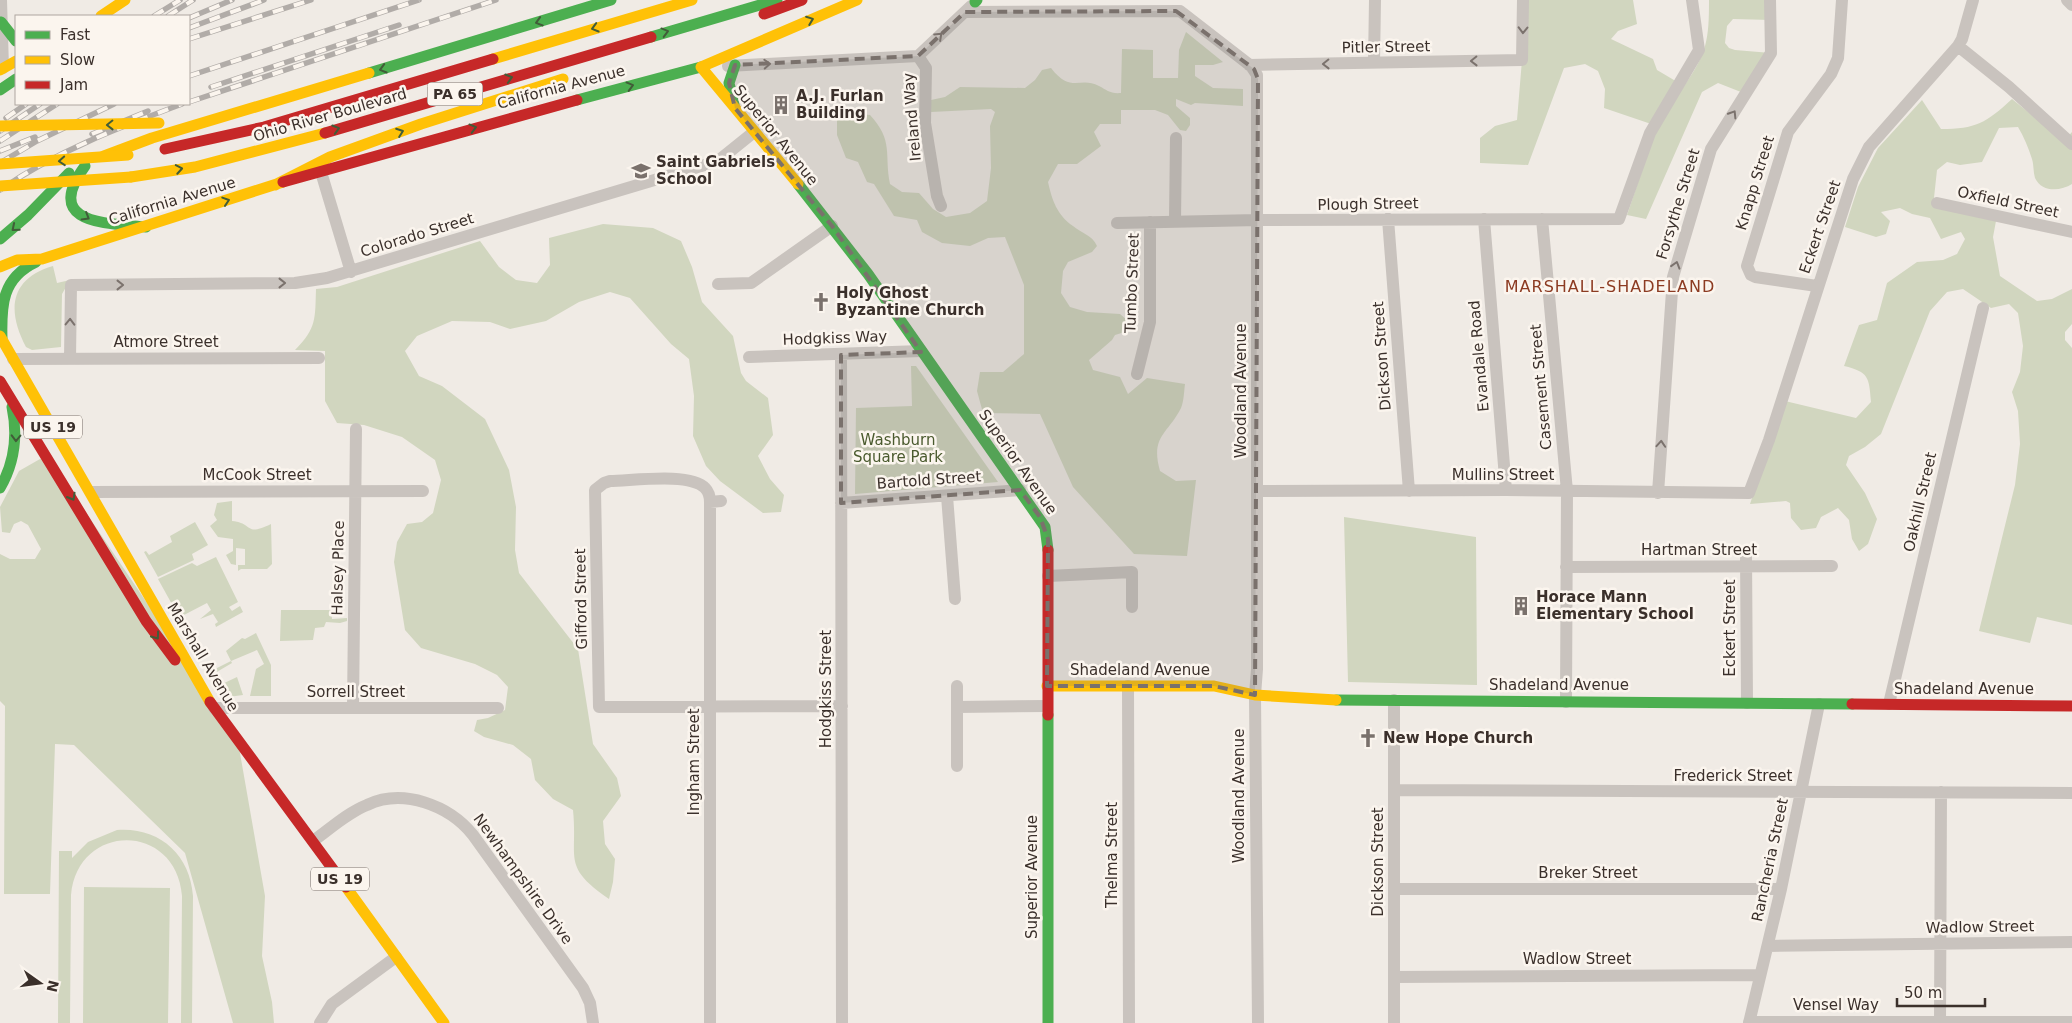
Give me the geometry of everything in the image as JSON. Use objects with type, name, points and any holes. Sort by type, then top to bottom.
[{"type":"main road","points":[[102,15],[125,0]]},
{"type":"main road","name":"Ohio River Boulevard","points":[[0,164],[66,161],[128,155],[264,127],[692,0]]},
{"type":"main road","name":"Ohio River Boulevard","points":[[2,187],[131,177],[195,167],[270,149],[777,0]]},
{"type":"main road","points":[[712,32],[802,0]]},
{"type":"main road","points":[[701,67],[748,44],[827,14],[857,0]]},
{"type":"main road","points":[[0,239],[28,215],[71,172],[88,163],[152,138],[607,1]]},
{"type":"main road","points":[[1,22],[15,40]]},
{"type":"main road","points":[[6,86],[2,69],[15,62]]},
{"type":"main road","points":[[734,108],[729,84],[735,65]]},
{"type":"main road","name":"Superior Avenue","points":[[701,67],[832,226],[1045,527],[1048,539],[1048,1023]]},
{"type":"main road","name":"California Avenue","points":[[0,268],[17,260],[42,259],[275,185],[426,141],[701,67]]},
{"type":"main road","points":[[275,185],[330,157],[421,124],[570,77]]},
{"type":"main road","points":[[0,126],[159,123],[267,103]]},
{"type":"main road","points":[[88,163],[78,174],[71,189],[72,201],[79,212],[95,222],[146,227]]},
{"type":"main road","points":[[1,338],[1,312],[7,289],[22,266],[42,259]]},
{"type":"main road","name":"Marshall Avenue","points":[[1,338],[214,708],[313,841],[444,1023]]},
{"type":"main road","points":[[0,488],[12,466],[16,446],[14,416],[3,386]]},
{"type":"main road","name":"US 19","points":[[3,386],[47,455],[146,621],[214,708]]},
{"type":"main road","name":"Shadeland Avenue","points":[[1047,686],[1214,686],[1255,694],[1394,700],[2072,706]]},
{"type":"street","points":[[1,0],[2,69]]},
{"type":"street","points":[[1374,63],[1375,0]]},
{"type":"street","name":"Pitler Street","points":[[1249,65],[1522,60],[1523,0]]},
{"type":"street","name":"Plough Street","points":[[1117,223],[1258,220],[1619,219],[1650,133],[1698,50],[1692,0]]},
{"type":"street","name":"Forsythe Street","points":[[1658,493],[1673,276],[1711,149],[1771,53],[1770,0]]},
{"type":"street","name":"Knapp Street","points":[[1817,286],[1766,280],[1751,275],[1748,270],[1748,261],[1788,132],[1831,74],[1838,58],[1842,0]]},
{"type":"street","name":"Eckert Street","points":[[1749,493],[1769,440],[1846,197],[1869,147],[1958,46],[1962,39],[1973,0]]},
{"type":"street","points":[[2067,0],[2072,5]]},
{"type":"street","points":[[918,56],[977,1]]},
{"type":"street","name":"Woodland Avenue","points":[[965,12],[1180,11],[1256,72],[1258,79],[1258,220],[1257,669],[1255,694],[1258,1023]]},
{"type":"street","points":[[1958,46],[2009,87],[2072,144]]},
{"type":"street","name":"California Avenue","points":[[701,67],[918,56]]},
{"type":"street","name":"Ireland Way","points":[[918,56],[926,68],[925,123],[936,196],[941,206]]},
{"type":"street","name":"Colorado Street","points":[[70,359],[71,285],[295,283],[351,272],[718,161],[754,132]]},
{"type":"street","points":[[1175,221],[1176,138]]},
{"type":"street","points":[[321,172],[351,272]]},
{"type":"street","name":"Oxfield Street","points":[[1937,203],[2072,232]]},
{"type":"street","name":"Dickson Street","points":[[1388,219],[1408,491]]},
{"type":"street","name":"Evandale Road","points":[[1484,219],[1506,490]]},
{"type":"street","name":"Casement Street","points":[[1542,219],[1567,491],[1566,702]]},
{"type":"street","name":"Tumbo Street","points":[[1137,374],[1150,322],[1150,222]]},
{"type":"street","points":[[718,284],[751,283],[832,226]]},
{"type":"street","name":"Oakhill Street","points":[[1889,704],[1983,308]]},
{"type":"street","name":"Hodgkiss Way","points":[[749,357],[921,352]]},
{"type":"street","name":"Hodgkiss Street","points":[[841,355],[842,1023]]},
{"type":"street","name":"Atmore Street","points":[[13,359],[319,358]]},
{"type":"street","name":"Halsey Place","points":[[353,708],[356,429]]},
{"type":"street","name":"Ingham Street","points":[[595,490],[604,483],[610,482],[685,479],[706,488],[716,502],[710,706],[710,1023]]},
{"type":"street","name":"McCook Street","points":[[91,492],[423,490]]},
{"type":"street","name":"Gifford Street","points":[[595,490],[599,707],[710,706]]},
{"type":"street","name":"Bartold Street","points":[[841,503],[1020,490]]},
{"type":"street","name":"Mullins Street","points":[[1257,491],[1506,490],[1749,493]]},
{"type":"street","points":[[947,496],[955,599]]},
{"type":"street","name":"Eckert Street","points":[[1746,553],[1747,703]]},
{"type":"street","name":"Hartman Street","points":[[1566,566],[1832,566]]},
{"type":"street","points":[[1048,576],[1132,572],[1132,606]]},
{"type":"street","points":[[957,686],[957,766]]},
{"type":"street","name":"Thelma Street","points":[[1128,686],[1128,1023]]},
{"type":"street","name":"Dickson Street","points":[[1394,700],[1394,1023]]},
{"type":"street","name":"Rancheria Street","points":[[1749,1022],[1781,889],[1819,704]]},
{"type":"street","points":[[710,706],[842,706]]},
{"type":"street","points":[[957,708],[1047,706]]},
{"type":"street","name":"Sorrell Street","points":[[214,708],[498,708]]},
{"type":"street","name":"Frederick Street","points":[[1394,790],[2072,793]]},
{"type":"street","points":[[1940,1022],[1942,792]]},
{"type":"street","name":"Newhampshire Drive","points":[[313,841],[358,809],[377,801],[412,800],[430,804],[458,818],[473,835],[583,988],[590,1003],[593,1023]]},
{"type":"street","name":"Breker Street","points":[[1394,889],[1781,889]]},
{"type":"street","name":"Wadlow Street","points":[[1768,946],[2072,942]]},
{"type":"street","points":[[320,1023],[332,1004],[396,957]]},
{"type":"street","name":"Wadlow Street","points":[[1394,977],[1759,975]]},
{"type":"street","name":"Vensel Way","points":[[1749,1022],[2072,1022]]},
{"type":"highlighted area","points":[[1176,11],[1254,69],[1258,79],[1255,695],[1214,686],[1047,686],[1048,539],[1040,517],[1020,490],[841,503],[841,355],[921,352],[832,226],[735,108],[729,83],[735,65],[918,56],[965,12]]},
{"type":"green space","points":[[1523,0],[1633,0],[1637,24],[1618,31],[1611,39],[1653,59],[1657,70],[1684,86],[1698,64],[1705,46],[1709,0],[1770,0],[1771,20],[1733,19],[1727,26],[1725,43],[1729,48],[1735,50],[1771,53],[1746,94],[1718,83],[1702,92],[1646,219],[1627,215],[1657,126],[1604,108],[1605,89],[1598,71],[1585,64],[1564,68],[1528,165],[1480,163],[1480,138],[1495,126],[1517,120],[1522,60]]},
{"type":"green space","points":[[1186,32],[1223,62],[1213,65],[1195,65],[1195,76],[1213,88],[1243,89],[1243,106],[1195,103],[1191,105],[1176,99],[1176,106],[1190,118],[1190,125],[1186,131],[1180,130],[1168,115],[1155,110],[1121,110],[1121,124],[1100,124],[1094,132],[1101,146],[1077,164],[1058,164],[1048,182],[1053,201],[1059,212],[1067,222],[1090,237],[1097,246],[1092,252],[1068,262],[1063,271],[1061,293],[1070,307],[1087,312],[1120,314],[1128,321],[1128,331],[1115,335],[1112,340],[1089,360],[1093,370],[1120,377],[1128,394],[1147,378],[1185,384],[1181,408],[1162,436],[1157,450],[1157,459],[1160,471],[1176,481],[1196,480],[1187,556],[1134,554],[1073,487],[1040,414],[983,413],[977,391],[980,372],[1003,372],[1024,354],[1024,285],[1005,237],[988,238],[970,246],[942,243],[922,232],[917,220],[894,216],[874,184],[867,182],[858,162],[846,158],[837,135],[837,118],[849,113],[870,115],[878,124],[887,148],[890,184],[902,192],[919,193],[933,209],[946,217],[970,213],[987,201],[991,168],[990,126],[995,112],[991,109],[931,112],[931,100],[945,97],[960,87],[1025,88],[1035,80],[1042,70],[1051,68],[1064,80],[1075,83],[1092,83],[1111,92],[1121,93],[1122,49],[1153,50],[1153,78],[1178,78],[1179,50]]},
{"type":"green space","points":[[2012,99],[2064,141],[2072,132],[2072,184],[2063,188],[2052,189],[2038,183],[2026,142],[2018,127],[1999,128],[1982,162],[1960,165],[1947,162],[1937,170],[1933,207],[1996,221],[1993,237],[2000,276],[2037,301],[2052,299],[2072,289],[2072,324],[2065,332],[2065,340],[2072,348],[2072,625],[2037,617],[2030,643],[1979,631],[2015,485],[2020,444],[2018,411],[2012,392],[2020,372],[2023,346],[2018,313],[2009,304],[1991,308],[1963,289],[1947,292],[1930,311],[1881,434],[1865,447],[1849,456],[1846,465],[1865,493],[1877,519],[1868,544],[1859,551],[1852,539],[1849,520],[1838,508],[1821,517],[1816,528],[1801,530],[1791,518],[1790,503],[1786,501],[1750,504],[1785,401],[1856,418],[1871,402],[1868,381],[1863,373],[1844,366],[1859,325],[1877,320],[1887,283],[1917,262],[1943,260],[1957,254],[1965,239],[1961,232],[1941,239],[1930,218],[1912,214],[1900,208],[1881,212],[1890,221],[1886,234],[1876,237],[1845,227],[1858,187],[1878,148],[1922,100],[1941,129],[1953,129],[1980,123],[1995,114]]},
{"type":"green space","points":[[603,224],[653,228],[681,241],[692,267],[702,302],[733,336],[741,373],[746,381],[768,398],[773,435],[758,456],[770,479],[784,495],[781,512],[763,513],[720,481],[706,466],[693,436],[694,396],[689,359],[671,344],[630,298],[610,292],[579,302],[546,321],[510,329],[490,322],[452,321],[417,336],[405,351],[419,376],[442,386],[485,419],[509,470],[516,507],[515,550],[519,573],[578,649],[593,744],[617,778],[621,796],[603,821],[605,844],[615,859],[609,899],[594,888],[578,869],[574,851],[573,810],[553,799],[535,780],[531,759],[513,745],[484,737],[474,731],[477,720],[488,718],[505,710],[508,687],[497,675],[475,664],[421,648],[405,630],[394,562],[397,542],[407,524],[422,522],[433,513],[441,480],[435,460],[402,437],[364,425],[337,423],[325,401],[325,351],[295,350],[311,329],[315,315],[316,289],[337,287],[480,241],[499,267],[516,280],[537,283],[550,265],[549,238]]},
{"type":"green space","points":[[53,266],[57,283],[70,280],[62,294],[61,347],[32,350],[26,347],[16,321],[16,298],[20,288],[28,279],[38,272]]},
{"type":"green space","name":"Washburn Square Park","points":[[911,366],[916,366],[998,482],[855,494],[856,408],[912,406]]},
{"type":"green space","points":[[47,455],[237,736],[265,896],[262,956],[272,1002],[274,1023],[233,1023],[185,853],[74,745],[55,744],[50,894],[4,894],[5,706],[0,701],[0,554],[10,559],[35,559],[41,549],[28,525],[21,521],[14,524],[10,533],[2,532],[0,507],[19,471]]},
{"type":"green space","points":[[232,501],[232,521],[239,522],[253,529],[271,524],[272,564],[267,569],[241,569],[238,571],[238,565],[245,565],[245,549],[236,548],[236,565],[231,564],[226,555],[233,551],[233,539],[218,537],[210,526],[217,520],[214,515],[217,503]]},
{"type":"green space","points":[[1344,517],[1476,537],[1477,685],[1348,682]]},
{"type":"green space","points":[[195,522],[208,545],[192,554],[194,560],[158,577],[144,552],[146,551],[149,555],[172,542],[170,536]]},
{"type":"green space","points":[[216,557],[238,602],[229,607],[232,611],[240,606],[243,612],[216,627],[215,624],[218,622],[213,614],[200,619],[211,610],[207,603],[182,616],[187,625],[184,626],[158,579],[192,563],[197,566]]},
{"type":"green space","points":[[281,610],[331,610],[332,619],[347,618],[347,621],[340,623],[326,622],[324,627],[315,628],[313,640],[280,641]]},
{"type":"green space","points":[[256,633],[271,665],[271,696],[250,696],[256,669],[264,664],[257,650],[231,661],[226,651],[242,638],[245,639]]},
{"type":"green space","points":[[231,661],[232,663],[215,673],[217,678],[211,671]]},
{"type":"green space","points":[[237,677],[243,695],[228,697],[220,685]]},
{"type":"green space","points":[[117,830],[132,830],[159,838],[179,856],[186,868],[191,881],[193,896],[192,1023],[181,1023],[182,896],[176,872],[163,854],[146,844],[127,840],[108,844],[90,854],[78,871],[71,895],[70,1023],[58,1023],[59,851],[72,851],[72,858],[88,842]]},
{"type":"green space","points":[[84,887],[170,888],[168,1023],[83,1023]]},
{"type":"railway","points":[[156,15],[180,0]]},
{"type":"railway","points":[[170,15],[193,0]]},
{"type":"railway","points":[[190,18],[232,0]]},
{"type":"railway","points":[[190,28],[264,0]]},
{"type":"railway","points":[[190,39],[311,0]]},
{"type":"railway","points":[[190,76],[419,0]]},
{"type":"railway","points":[[190,102],[496,0]]},
{"type":"railway","points":[[211,87],[399,25]]},
{"type":"railway","points":[[6,118],[25,105]]},
{"type":"railway","points":[[0,131],[39,105]]},
{"type":"railway","points":[[0,141],[55,105]]},
{"type":"railway","points":[[0,163],[37,141],[112,105]]},
{"type":"railway","points":[[0,190],[21,176],[88,141],[179,105]]},
{"type":"railway","points":[[92,134],[148,111]]},
{"type":"railway","points":[[0,151],[35,137]]},
{"type":"traffic: fast","points":[[369,73],[611,0]]},
{"type":"traffic: fast","points":[[651,37],[777,0]]},
{"type":"traffic: fast","points":[[1,22],[15,40]]},
{"type":"traffic: fast","points":[[734,105],[729,83],[735,65]]},
{"type":"traffic: fast","points":[[577,100],[701,67]]},
{"type":"traffic: fast","points":[[0,90],[15,80]]},
{"type":"traffic: fast","points":[[85,166],[74,185],[71,200],[75,210],[85,217],[98,221],[146,227]]},
{"type":"traffic: fast","points":[[0,239],[28,215],[69,173]]},
{"type":"traffic: fast","points":[[798,184],[868,274],[1045,527],[1048,550]]},
{"type":"traffic: fast","points":[[2,339],[3,304],[10,284],[16,276],[36,262]]},
{"type":"traffic: fast","points":[[0,488],[9,468],[14,449],[15,428],[12,407]]},
{"type":"traffic: fast","points":[[1336,700],[1852,704]]},
{"type":"traffic: fast","points":[[1048,715],[1048,1023]]},
{"type":"traffic: slow","points":[[102,15],[125,0]]},
{"type":"traffic: slow","points":[[493,59],[692,0]]},
{"type":"traffic: slow","points":[[798,184],[701,67],[857,0]]},
{"type":"traffic: slow","points":[[0,70],[15,62]]},
{"type":"traffic: slow","points":[[104,156],[152,138],[369,73]]},
{"type":"traffic: slow","points":[[275,185],[330,157],[421,124],[563,79]]},
{"type":"traffic: slow","points":[[0,126],[159,123]]},
{"type":"traffic: slow","points":[[131,177],[195,167],[325,133]]},
{"type":"traffic: slow","points":[[0,164],[128,155]]},
{"type":"traffic: slow","points":[[0,186],[131,177]]},
{"type":"traffic: slow","points":[[0,267],[17,260],[42,259],[283,182]]},
{"type":"traffic: slow","points":[[0,336],[210,702]]},
{"type":"traffic: slow","points":[[1047,686],[1214,686],[1255,695],[1336,700]]},
{"type":"traffic: slow","points":[[346,887],[444,1023]]},
{"type":"traffic: jam","points":[[764,14],[802,0]]},
{"type":"traffic: jam","points":[[325,133],[651,37]]},
{"type":"traffic: jam","points":[[165,149],[264,127],[493,59]]},
{"type":"traffic: jam","points":[[283,182],[577,100]]},
{"type":"traffic: jam","points":[[0,381],[146,621],[175,660]]},
{"type":"traffic: jam","points":[[1048,550],[1048,715]]},
{"type":"traffic: jam","points":[[210,702],[346,887]]},
{"type":"traffic: jam","points":[[1852,704],[2072,706]]},
{"type":"place","name":"A.J. Furlan Building","points":[[781,105]]},
{"type":"place","name":"Saint Gabriels School","points":[[641,171]]},
{"type":"place","name":"Holy Ghost Byzantine Church","points":[[821,302]]},
{"type":"place","name":"Horace Mann Elementary School","points":[[1521,606]]},
{"type":"place","name":"New Hope Church","points":[[1368,738]]},
{"type":"district","name":"MARSHALL-SHADELAND","points":[[1610,286]]}]
